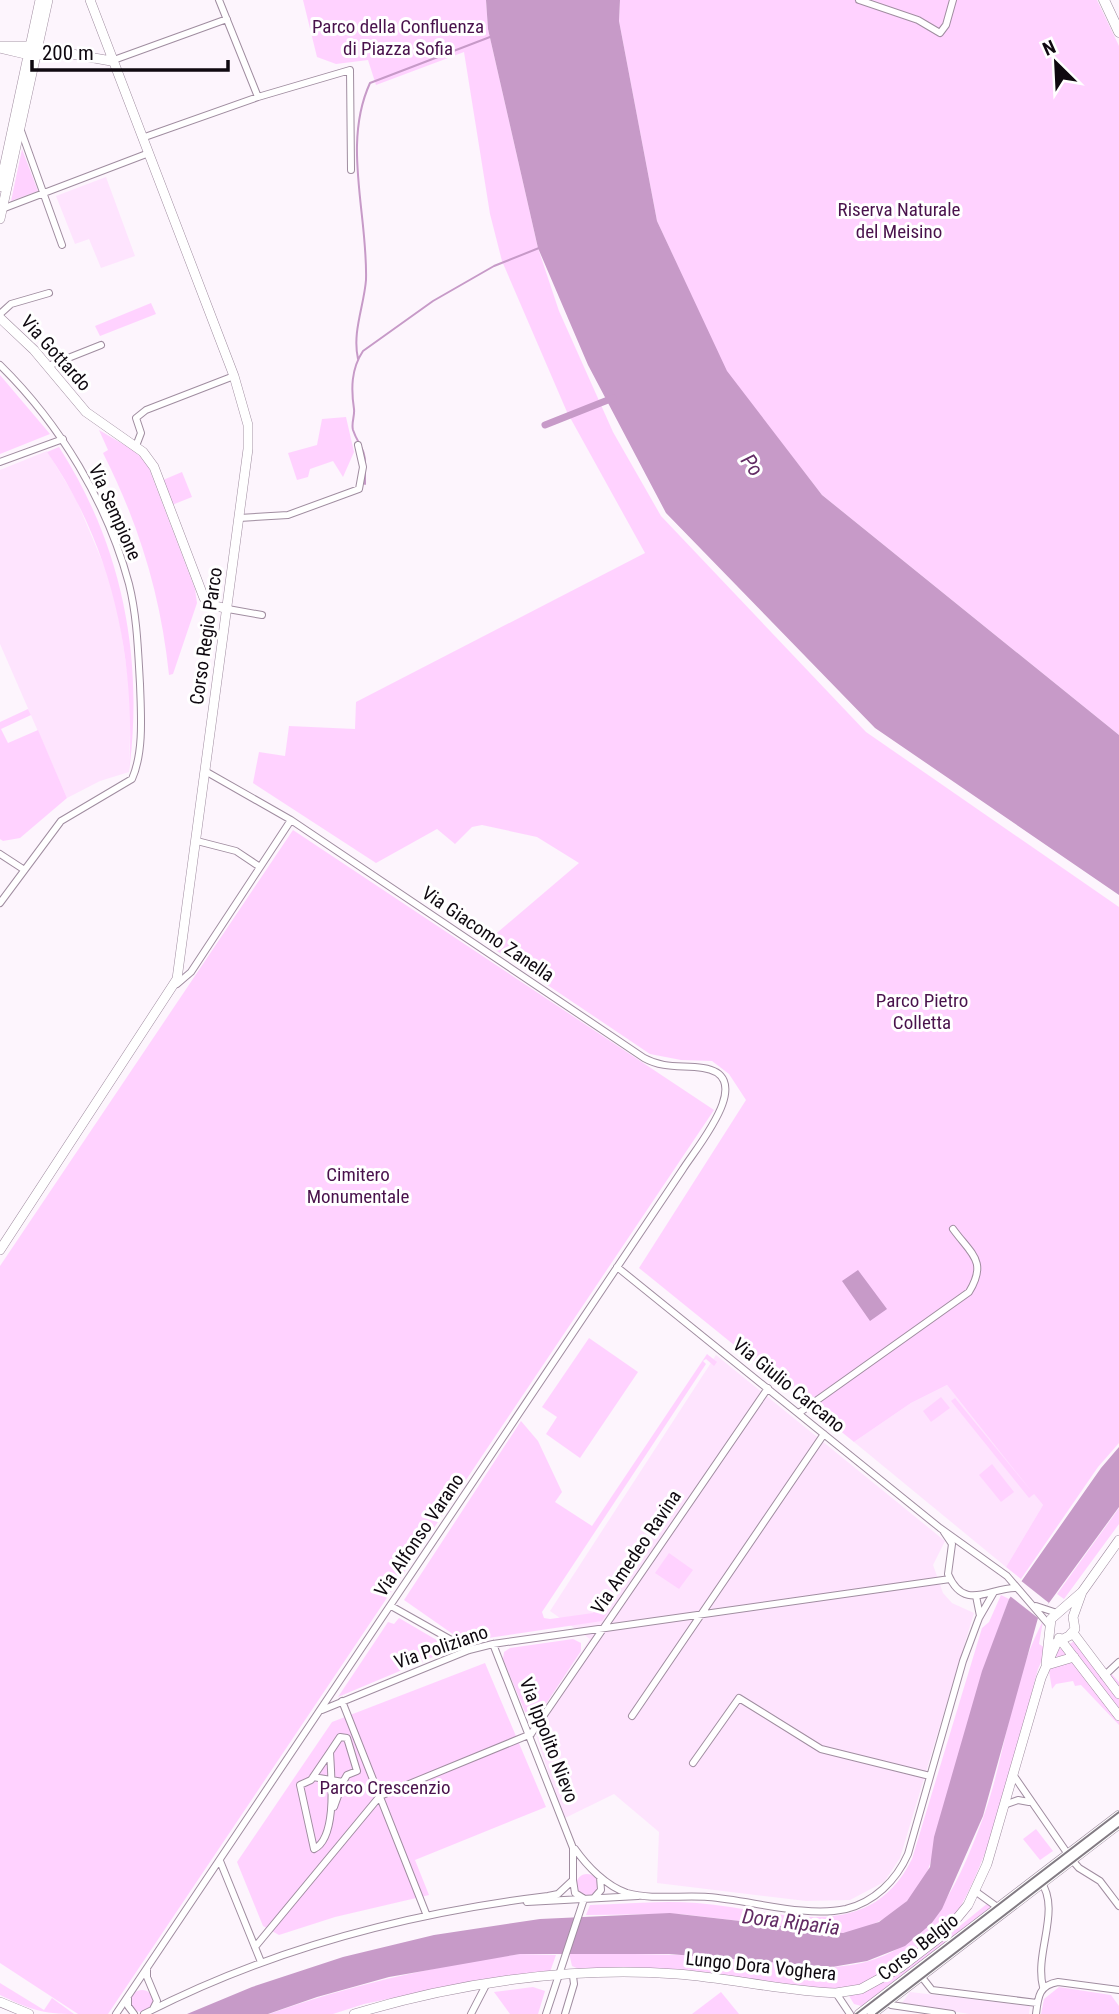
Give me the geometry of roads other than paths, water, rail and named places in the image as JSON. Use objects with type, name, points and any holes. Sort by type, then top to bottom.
[{"type":"main road","points":[[1104,0],[1119,32]]},
{"type":"street","points":[[1,213],[20,128],[40,0]]},
{"type":"street","points":[[0,187],[48,0]]},
{"type":"street","name":"Corso Regio Parco","points":[[0,1250],[176,985],[249,435],[234,376],[111,61],[90,0]]},
{"type":"street","points":[[219,0],[258,97]]},
{"type":"street","points":[[859,0],[918,20],[940,33],[946,25],[953,0]]},
{"type":"street","points":[[0,47],[111,61],[227,19]]},
{"type":"street","points":[[142,138],[258,97],[350,70],[351,170]]},
{"type":"street","points":[[20,128],[62,245]]},
{"type":"street","points":[[1,213],[149,153]]},
{"type":"street","points":[[0,316],[11,304],[49,293]]},
{"type":"street","name":"Via Gottardo","points":[[0,316],[48,366],[86,412],[135,446],[154,467],[204,598],[212,606],[228,609]]},
{"type":"street","points":[[48,366],[101,345]]},
{"type":"street","name":"Via Sempione","points":[[0,365],[31,397],[63,439],[91,489],[116,544],[129,584],[137,627],[141,707],[137,767],[132,779],[61,821],[23,869]]},
{"type":"street","points":[[135,446],[141,433],[136,418],[145,410],[234,376]]},
{"type":"street","points":[[0,462],[63,439]]},
{"type":"street","points":[[239,518],[288,514],[359,489],[363,467],[358,445]]},
{"type":"street","points":[[228,609],[262,615]]},
{"type":"street","name":"Via Giacomo Zanella","points":[[205,771],[291,820],[644,1058],[659,1065],[713,1071],[723,1080],[726,1093],[715,1120]]},
{"type":"street","points":[[176,985],[191,972],[291,820]]},
{"type":"street","points":[[197,841],[236,851],[260,867]]},
{"type":"street","points":[[0,854],[23,869],[0,903]]},
{"type":"street","name":"Via Alfonso Varano","points":[[116,2014],[715,1120]]},
{"type":"street","points":[[799,1413],[969,1292],[979,1271],[977,1260],[953,1229]]},
{"type":"street","name":"Via Giulio Carcano","points":[[617,1267],[940,1528],[968,1545],[1043,1611]]},
{"type":"street","name":"Via Amedeo Ravina","points":[[531,1734],[768,1388]]},
{"type":"street","points":[[632,1716],[699,1613],[824,1434]]},
{"type":"street","name":"Via Giulio Carcano","points":[[940,1528],[951,1541],[950,1550]]},
{"type":"street","name":"Lungo Dora Voghera","points":[[354,2014],[486,1985],[559,1976],[677,1974],[836,1993],[861,1989],[888,1975],[922,1952],[956,1920],[975,1891],[1014,1776],[1046,1665],[1050,1628],[1059,1613],[1082,1592],[1119,1540]]},
{"type":"street","points":[[968,1545],[958,1545],[950,1550],[947,1566],[950,1578],[960,1591],[976,1596],[999,1589],[1015,1588]]},
{"type":"street","points":[[573,1847],[596,1873],[617,1888],[640,1895],[708,1897],[817,1911],[855,1906],[880,1892],[904,1863],[957,1680],[979,1618],[999,1589],[1000,1571]]},
{"type":"street","name":"Via Poliziano","points":[[322,1710],[470,1650],[493,1644],[950,1578]]},
{"type":"street","name":"Lungo Dora Voghera","points":[[1073,1633],[1076,1625],[1073,1617],[1082,1592]]},
{"type":"street","points":[[976,1596],[979,1618]]},
{"type":"street","points":[[391,1606],[470,1650]]},
{"type":"street","points":[[1073,1617],[1043,1611],[1050,1628],[1119,1716]]},
{"type":"street","points":[[1060,1638],[1073,1633],[1119,1694]]},
{"type":"street","name":"Lungo Dora Voghera","points":[[1046,1665],[1060,1638]]},
{"type":"street","name":"Via Ippolito Nievo","points":[[493,1644],[531,1734],[573,1847]]},
{"type":"street","points":[[1046,1665],[1074,1657]]},
{"type":"street","points":[[1104,1676],[1119,1662]]},
{"type":"street","points":[[693,1763],[739,1698],[821,1749],[930,1776]]},
{"type":"street","points":[[342,1701],[427,1916]]},
{"type":"street","points":[[255,1947],[380,1796],[531,1734]]},
{"type":"street","points":[[340,1737],[345,1737],[357,1771],[347,1775],[320,1845],[313,1848],[300,1787],[302,1782],[313,1777],[340,1737]]},
{"type":"street","points":[[330,1752],[332,1812]]},
{"type":"street","points":[[1014,1776],[1029,1802],[1070,1857],[1079,1868],[1100,1881],[1119,1906]]},
{"type":"street","points":[[313,1777],[344,1783]]},
{"type":"street","points":[[1004,1805],[1018,1800],[1029,1802]]},
{"type":"street","name":"Corso Belgio","points":[[859,2014],[886,1998],[1001,1910],[1119,1815]]},
{"type":"street","name":"Corso Belgio","points":[[1070,1857],[1119,1824]]},
{"type":"street","points":[[573,1847],[575,1893],[584,1899]]},
{"type":"street","points":[[220,1861],[261,1962]]},
{"type":"street","points":[[148,2012],[261,1962],[342,1936],[427,1916],[524,1902],[558,1894],[583,1870],[596,1873]]},
{"type":"street","points":[[594,1898],[601,1890],[596,1873]]},
{"type":"street","points":[[1036,2014],[1043,1987],[1041,1970],[1049,1897],[1040,1880]]},
{"type":"street","points":[[975,1891],[1001,1910]]},
{"type":"street","points":[[524,1902],[628,1898],[640,1895]]},
{"type":"street","points":[[546,2014],[584,1899]]},
{"type":"street","points":[[148,1966],[147,1976],[157,2004],[148,2012]]},
{"type":"street","points":[[918,1973],[932,1990],[1037,2004]]},
{"type":"street","points":[[565,2014],[574,1984],[573,1976]]},
{"type":"street","points":[[1043,1987],[1058,1982],[1119,1990]]},
{"type":"street","points":[[471,2014],[486,1985]]},
{"type":"street","points":[[134,2014],[128,2006],[129,1994],[142,1987],[154,1992]]},
{"type":"street","points":[[836,1993],[850,2014]]},
{"type":"street","points":[[886,1998],[891,2005],[952,2014]]},
{"type":"street","name":"Corso Belgio","points":[[872,2014],[886,1998]]},
{"type":"street","points":[[0,2001],[29,2014]]},
{"type":"water","name":"Po","points":[[486,0],[620,0],[619,21],[657,221],[727,371],[822,495],[1119,735],[1119,895],[875,728],[666,513],[588,365],[538,248],[488,29]]},
{"type":"water","points":[[858,1270],[887,1309],[870,1321],[842,1281]]},
{"type":"water","points":[[1119,1447],[1119,1507],[1038,1618],[983,1816],[942,1909],[931,1924],[905,1946],[867,1961],[832,1967],[669,1954],[520,1954],[389,1977],[268,2014],[187,2014],[252,1987],[343,1957],[434,1935],[540,1919],[670,1913],[843,1933],[879,1922],[907,1901],[930,1867],[934,1837],[982,1671],[1009,1599],[1101,1468]]},
{"type":"waterway","points":[[358,359],[357,329],[366,280],[358,180],[358,130],[370,83],[490,37]]},
{"type":"waterway","points":[[365,466],[363,451],[352,425],[353,379],[363,351],[433,301],[494,266],[539,248]]},
{"type":"waterway","points":[[545,425],[613,398]]},
{"type":"waterway","points":[[365,471],[365,484]]},
{"type":"tram line","points":[[856,2014],[1119,1812]]},
{"type":"tram line","points":[[876,2014],[1119,1827]]},
{"type":"park label","name":"Parco della Confluenza di Piazza Sofia","points":[[398,37]]},
{"type":"park label","name":"Riserva Naturale del Meisino","points":[[899,220]]},
{"type":"park label","name":"Parco Pietro Colletta","points":[[922,1011]]},
{"type":"park label","name":"Cimitero Monumentale","points":[[358,1185]]},
{"type":"park label","name":"Parco Crescenzio","points":[[385,1787]]},
{"type":"water label","name":"Dora Riparia","points":[[791,1922]]}]
